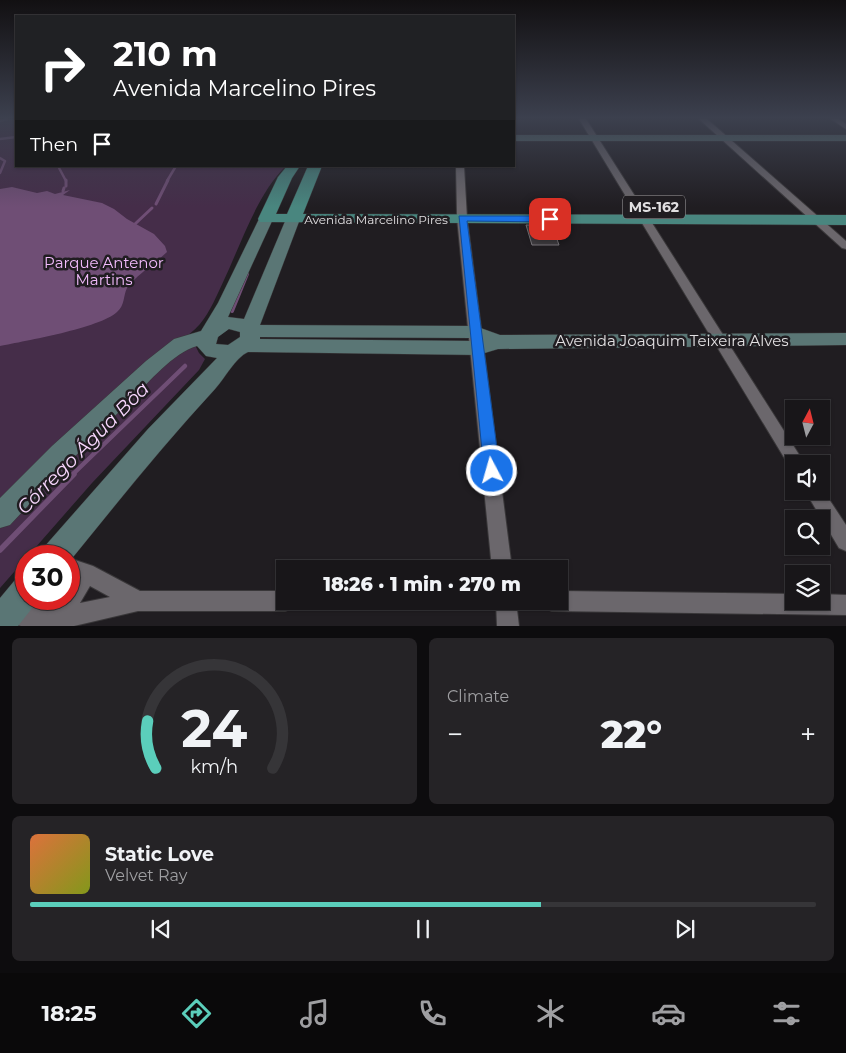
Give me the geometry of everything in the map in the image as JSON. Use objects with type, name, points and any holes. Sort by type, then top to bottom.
[{"type":"main road","points":[[0,516],[60,453],[153,366],[181,344],[209,333],[217,327],[232,323],[245,326],[244,339],[226,352],[210,350],[206,346],[205,341],[209,333],[227,303],[284,176],[293,167]]},
{"type":"main road","points":[[64,545],[157,436],[220,370],[244,339],[315,167]]},
{"type":"main road","name":"Avenida Marcelino Pires","points":[[268,214],[641,213],[846,208]]},
{"type":"main road","name":"Avenida Marcelino Pires","points":[[641,213],[846,220]]},
{"type":"main road","name":"Avenida Joaquim Teixeira Alves","points":[[244,339],[477,340],[498,342],[846,339]]},
{"type":"main road","points":[[3,618],[15,604]]},
{"type":"street","points":[[599,148],[791,455]]},
{"type":"street","points":[[735,148],[846,246]]},
{"type":"street","points":[[460,167],[462,213],[501,560]]},
{"type":"street","points":[[820,500],[846,542]]},
{"type":"street","points":[[80,572],[138,601]]},
{"type":"street","points":[[3,618],[60,618],[138,601],[276,601]]},
{"type":"street","points":[[568,601],[846,605]]},
{"type":"street","points":[[60,618],[63,610]]},
{"type":"street","points":[[507,610],[508,626]]},
{"type":"green space","name":"Parque Antenor Martins","points":[[0,148],[15,148],[15,167],[285,167],[266,191],[258,205],[219,292],[204,319],[198,327],[180,342],[194,343],[199,353],[205,359],[199,370],[92,483],[38,545],[15,545],[15,571],[0,588]]},
{"type":"shaded area","points":[[12,187],[37,193],[47,191],[55,194],[70,190],[63,195],[102,203],[154,234],[165,246],[167,252],[130,284],[120,309],[108,318],[62,333],[0,346],[0,189]]},
{"type":"building","points":[[526,225],[552,225],[559,245],[532,245]]},
{"type":"waterway","points":[[0,158],[5,161],[0,173]]},
{"type":"waterway","points":[[59,167],[66,181]]},
{"type":"waterway","points":[[167,181],[175,167]]},
{"type":"waterway","points":[[156,204],[168,180]]},
{"type":"waterway","points":[[66,181],[66,186]]},
{"type":"waterway","points":[[135,224],[152,208]]},
{"type":"waterway","name":"Córrego Água Bôa","points":[[232,311],[247,274]]},
{"type":"waterway","name":"Córrego Água Bôa","points":[[72,475],[185,366]]},
{"type":"waterway","name":"Córrego Água Bôa","points":[[0,550],[74,474]]},
{"type":"route","points":[[492,471],[462,218],[550,219]]}]
